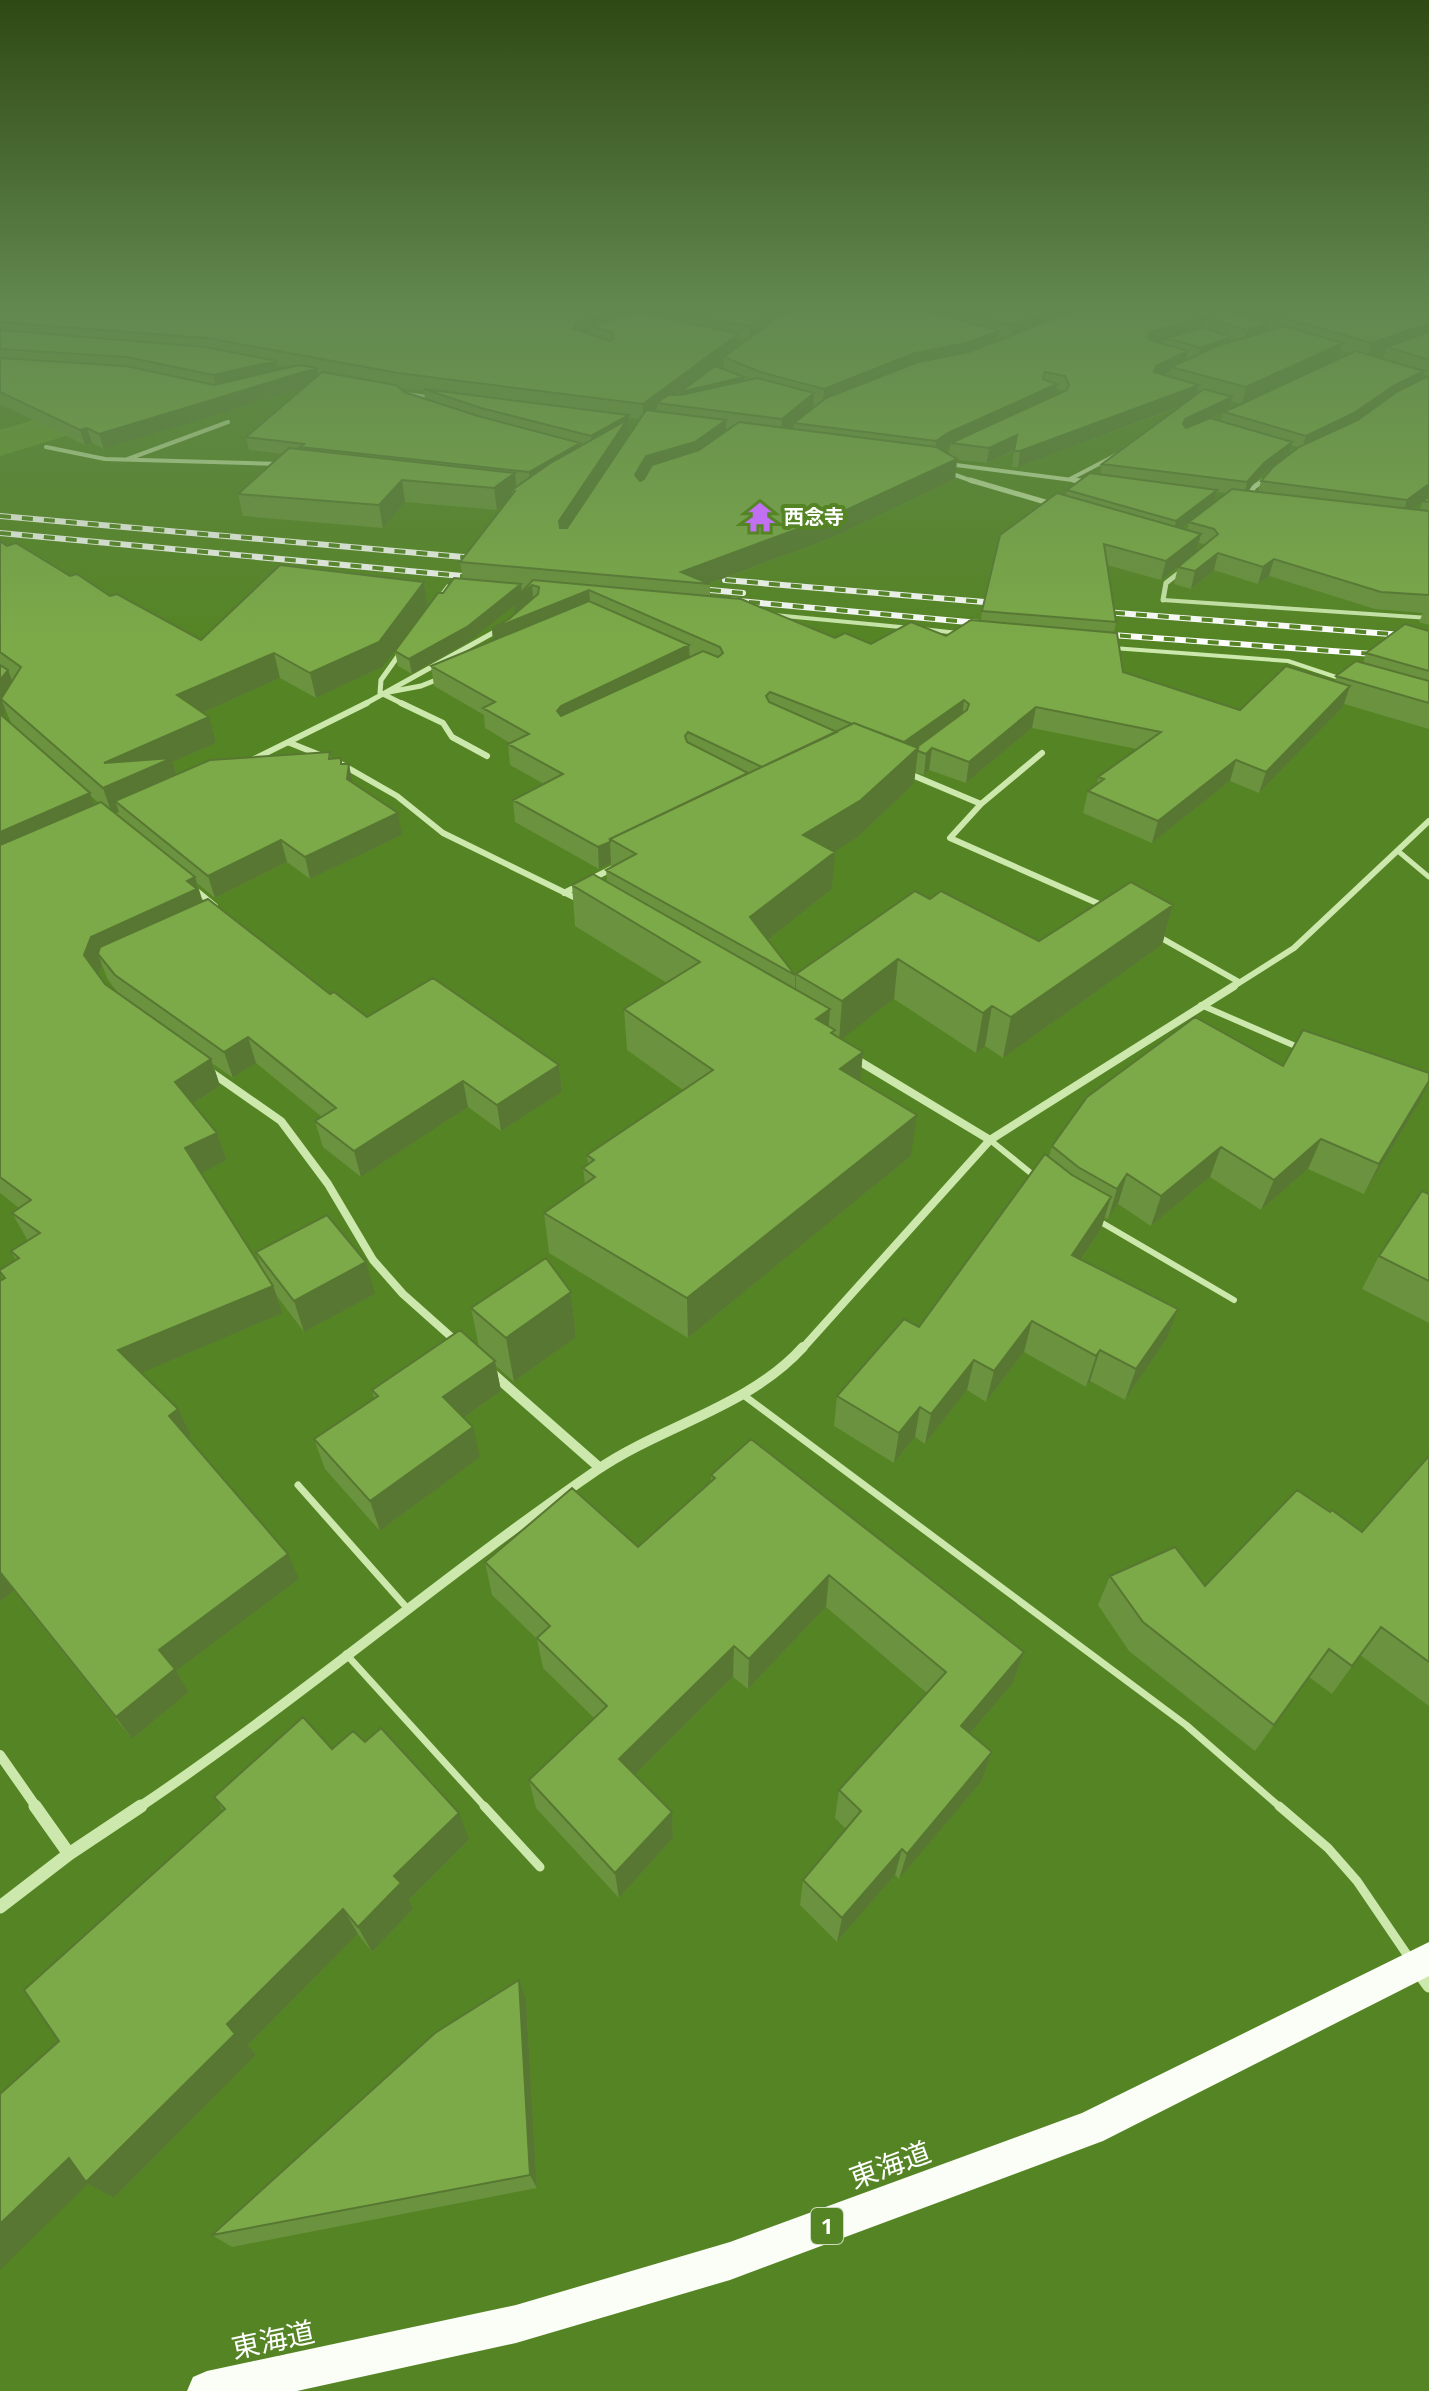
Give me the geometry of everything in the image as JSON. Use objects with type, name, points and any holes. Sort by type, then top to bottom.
[{"type":"highway","name":"東海道","points":[[207,2391],[516,2324],[730,2261],[1090,2128],[1424,1970]]},
{"type":"street","points":[[124,460],[228,422]]},
{"type":"street","points":[[46,447],[124,460],[289,464]]},
{"type":"street","points":[[1069,479],[1120,453]]},
{"type":"street","points":[[936,462],[1100,484]]},
{"type":"street","points":[[942,467],[948,473],[1001,491],[1054,505]]},
{"type":"street","points":[[1245,503],[1254,487],[1279,470]]},
{"type":"street","points":[[1236,501],[1261,505]]},
{"type":"street","points":[[1163,600],[1166,583],[1187,567]]},
{"type":"street","points":[[432,609],[448,587]]},
{"type":"street","points":[[235,767],[290,743],[479,643],[506,625]]},
{"type":"street","points":[[380,693],[381,680],[408,642]]},
{"type":"street","points":[[380,693],[421,686],[447,673]]},
{"type":"street","points":[[380,693],[443,723],[452,737],[487,756]]},
{"type":"street","points":[[290,743],[335,761],[397,796],[443,833],[592,906]]},
{"type":"street","points":[[1042,753],[981,804],[950,838],[1109,908]]},
{"type":"street","points":[[914,762],[902,771],[981,804]]},
{"type":"street","points":[[0,1907],[69,1854],[206,1762],[407,1608],[600,1468],[742,1394],[785,1367],[990,1140],[1294,948],[1429,821]]},
{"type":"street","points":[[564,893],[621,865]]},
{"type":"street","points":[[179,877],[225,914]]},
{"type":"street","points":[[1148,930],[1239,982]]},
{"type":"street","points":[[845,1053],[990,1140]]},
{"type":"street","points":[[196,1062],[281,1121],[328,1184],[373,1260],[403,1294],[461,1345]]},
{"type":"street","points":[[484,1366],[600,1468]]},
{"type":"street","points":[[0,1755],[69,1854]]},
{"type":"lane","points":[[448,587],[461,587]]},
{"type":"lane","points":[[1163,600],[1429,618]]},
{"type":"lane","points":[[761,614],[959,633]]},
{"type":"lane","points":[[1111,648],[1288,661],[1344,679]]},
{"type":"lane","points":[[1398,851],[1429,877]]},
{"type":"lane","points":[[1201,1005],[1303,1049]]},
{"type":"lane","points":[[990,1140],[1045,1184]]},
{"type":"lane","points":[[1093,1217],[1234,1300]]},
{"type":"lane","points":[[742,1394],[1186,1725],[1328,1848],[1424,1970]]},
{"type":"lane","points":[[298,1485],[407,1608]]},
{"type":"lane","points":[[346,1654],[540,1867]]},
{"type":"green space","points":[[42,418],[126,418],[0,456],[0,430]]},
{"type":"building","points":[[54,418],[153,418],[99,434],[87,428],[80,430]]},
{"type":"building","points":[[269,418],[484,418],[580,443],[529,472],[300,447],[304,444],[246,437]]},
{"type":"building","points":[[519,418],[624,418],[591,436]]},
{"type":"building","points":[[641,418],[726,420],[695,442],[646,456],[635,475],[640,481],[652,465],[699,450],[739,422],[936,447],[957,459],[833,516],[681,572],[710,584],[460,562],[515,491],[512,490],[549,464],[627,420],[559,521],[560,528],[567,528]]},
{"type":"building","points":[[801,418],[982,418],[936,441],[794,423]]},
{"type":"building","points":[[1007,418],[1111,418],[1020,451],[1014,451],[1017,435],[989,448],[951,443]]},
{"type":"building","points":[[1165,418],[1188,418],[1183,424],[1186,428],[1210,418],[1292,442],[1264,463],[1247,482],[1102,464]]},
{"type":"building","points":[[1243,418],[1344,418],[1306,436]]},
{"type":"building","points":[[1429,418],[1429,484],[1407,500],[1261,481],[1273,467],[1299,447],[1358,420]]},
{"type":"building","points":[[289,448],[515,473],[494,488],[402,480],[379,505],[238,494]]},
{"type":"building","points":[[1090,473],[1217,490],[1176,521],[1067,490]]},
{"type":"building","points":[[1232,489],[1429,511],[1429,595],[1381,592],[1274,559],[1263,567],[1218,553],[1195,571],[1178,567],[1218,534],[1214,529],[1189,522]]},
{"type":"building","points":[[1057,493],[1201,534],[1166,561],[1104,544],[1116,622],[982,611],[1000,535]]},
{"type":"building","points":[[0,541],[7,546],[16,543],[70,576],[77,574],[110,596],[117,594],[201,640],[280,565],[424,582],[379,642],[310,673],[274,653],[177,695],[209,717],[104,763],[172,758],[103,788],[1,699],[21,667],[0,652]]},
{"type":"building","points":[[454,578],[521,584],[467,627],[409,659],[395,651],[438,593],[443,593]]},
{"type":"building","points":[[533,580],[741,599],[835,638],[845,633],[871,644],[911,622],[946,636],[971,620],[1117,633],[1123,672],[1240,710],[1286,666],[1350,686],[1266,772],[1236,760],[1158,821],[1088,791],[1104,779],[1098,777],[1161,732],[1036,707],[969,762],[932,748],[926,754],[918,751],[917,747],[967,710],[969,704],[964,700],[904,742],[770,692],[766,696],[769,702],[837,732],[762,767],[688,732],[685,736],[687,742],[748,773],[598,847],[513,800],[563,774],[508,744],[529,734],[483,708],[495,702],[431,666],[589,601],[689,645],[561,706],[557,711],[561,716],[703,651],[718,657],[723,653],[720,647],[589,590],[492,629],[538,594],[539,587],[532,585],[513,601]]},
{"type":"building","points":[[1405,624],[1429,631],[1429,671],[1366,653]]},
{"type":"building","points":[[1356,661],[1429,681],[1429,703],[1336,676]]},
{"type":"building","points":[[0,665],[8,670],[0,680]]},
{"type":"building","points":[[0,714],[90,793],[0,832]]},
{"type":"building","points":[[854,723],[918,748],[861,800],[803,835],[835,852],[750,917],[795,975],[606,870],[636,854],[610,839]]},
{"type":"building","points":[[330,752],[329,759],[341,758],[341,764],[349,764],[347,779],[398,813],[305,857],[281,840],[208,876],[115,801],[210,760]]},
{"type":"building","points":[[101,802],[195,877],[187,881],[197,889],[91,937],[84,955],[105,984],[211,1059],[175,1082],[217,1133],[185,1148],[273,1286],[118,1350],[178,1409],[169,1416],[288,1554],[159,1650],[175,1669],[116,1717],[0,1572],[0,1281],[5,1278],[0,1270],[19,1258],[11,1251],[40,1233],[12,1213],[31,1200],[0,1177],[0,845]]},
{"type":"building","points":[[593,874],[830,1009],[816,1019],[835,1030],[831,1033],[863,1052],[840,1069],[917,1115],[687,1298],[544,1213],[595,1177],[583,1168],[594,1160],[587,1155],[713,1070],[624,1009],[700,962],[572,885]]},
{"type":"building","points":[[1131,882],[1173,905],[1011,1017],[992,1006],[983,1013],[898,959],[842,1001],[796,974],[915,891],[930,899],[941,891],[1039,941]]},
{"type":"building","points":[[208,899],[330,994],[334,992],[367,1017],[433,978],[559,1065],[497,1105],[463,1081],[354,1151],[315,1121],[336,1108],[248,1037],[224,1052],[115,975],[98,954],[100,947]]},
{"type":"building","points":[[1195,1017],[1283,1066],[1303,1030],[1429,1073],[1429,1081],[1379,1164],[1321,1139],[1274,1180],[1221,1147],[1161,1196],[1127,1174],[1117,1189],[1078,1167],[1052,1146],[1087,1097]]},
{"type":"building","points":[[1045,1154],[1072,1175],[1111,1197],[1072,1255],[1178,1309],[1136,1369],[1100,1350],[1096,1356],[1032,1321],[994,1371],[974,1360],[931,1414],[920,1407],[899,1433],[837,1396],[904,1319],[919,1327]]},
{"type":"building","points":[[1422,1191],[1429,1194],[1429,1281],[1379,1256]]},
{"type":"building","points":[[327,1215],[366,1262],[294,1301],[256,1252]]},
{"type":"building","points":[[546,1258],[571,1292],[506,1338],[471,1308]]},
{"type":"building","points":[[460,1330],[495,1361],[443,1397],[473,1427],[370,1501],[314,1439],[378,1396],[372,1390]]},
{"type":"building","points":[[751,1439],[1024,1652],[961,1726],[992,1752],[907,1854],[902,1849],[842,1918],[803,1880],[861,1811],[839,1790],[946,1672],[829,1575],[749,1659],[734,1646],[619,1759],[672,1812],[615,1873],[529,1780],[607,1706],[537,1638],[550,1626],[485,1562],[572,1488],[638,1547],[715,1478],[711,1475]]},
{"type":"building","points":[[1429,1456],[1429,1662],[1381,1627],[1352,1666],[1329,1649],[1274,1725],[1143,1622],[1110,1576],[1175,1547],[1205,1586],[1297,1490],[1362,1532]]},
{"type":"building","points":[[303,1717],[332,1749],[353,1731],[365,1742],[381,1728],[459,1813],[394,1876],[401,1883],[358,1927],[343,1909],[227,2024],[235,2034],[86,2182],[69,2158],[0,2224],[0,2094],[59,2041],[24,1990],[225,1809],[214,1797]]},
{"type":"building","points":[[519,1980],[530,2175],[212,2235],[435,2033]]},
{"type":"railway","points":[[0,516],[486,559]]},
{"type":"railway","points":[[0,533],[484,578]]},
{"type":"railway","points":[[725,580],[1008,604]]},
{"type":"railway","points":[[688,588],[743,593]]},
{"type":"railway","points":[[727,600],[990,624]]},
{"type":"railway","points":[[1092,611],[1429,637]]},
{"type":"railway","points":[[1098,634],[1429,658]]},
{"type":"place","name":"西念寺","points":[[760,517]]}]
